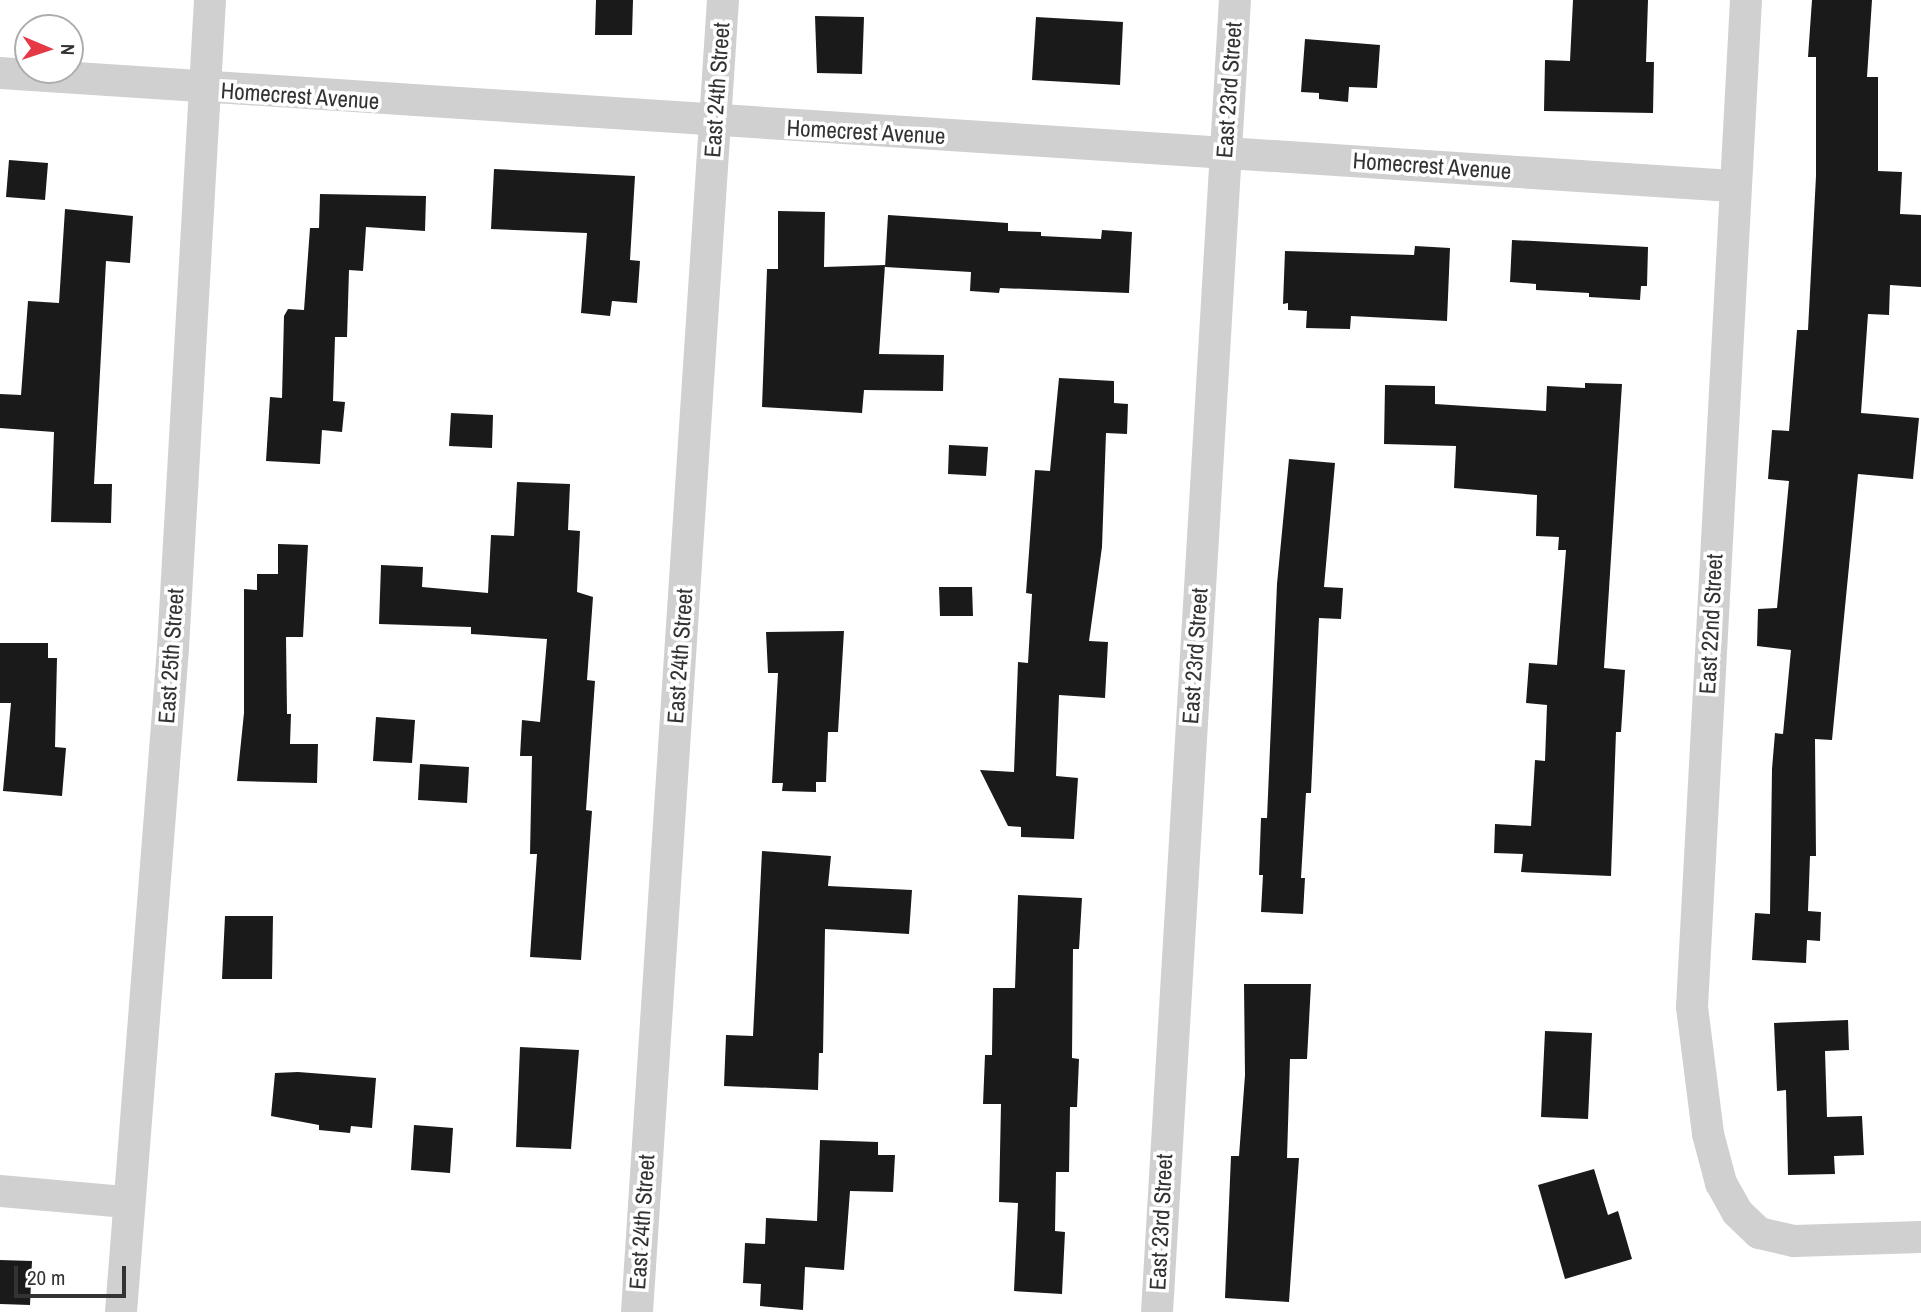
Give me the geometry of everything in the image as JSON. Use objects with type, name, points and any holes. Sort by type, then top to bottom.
[{"type":"street","name":"East 25th Street","points":[[121,1312],[127,1202],[173,648],[210,0]]},
{"type":"street","name":"East 24th Street","points":[[637,1312],[723,0]]},
{"type":"street","name":"East 23rd Street","points":[[1157,1312],[1235,0]]},
{"type":"street","name":"East 22nd Street","points":[[1746,0],[1732,186],[1692,1007],[1708,1134],[1721,1183],[1737,1212],[1759,1233],[1794,1241],[1921,1237]]},
{"type":"street","name":"Homecrest Avenue","points":[[0,73],[715,123],[1226,151],[1732,186]]},
{"type":"street","points":[[0,1191],[127,1202]]},
{"type":"building","points":[[596,0],[633,0],[632,35],[595,35]]},
{"type":"building","points":[[1573,0],[1648,0],[1646,62],[1654,62],[1653,113],[1544,111],[1545,60],[1570,61]]},
{"type":"building","points":[[1812,0],[1872,0],[1867,77],[1878,77],[1878,171],[1902,172],[1900,214],[1921,215],[1921,287],[1890,285],[1889,315],[1868,314],[1861,413],[1919,418],[1913,479],[1858,474],[1832,740],[1815,739],[1816,856],[1810,856],[1808,911],[1821,912],[1820,941],[1807,940],[1806,963],[1752,960],[1755,913],[1770,914],[1772,769],[1775,733],[1783,734],[1791,650],[1757,646],[1758,609],[1777,608],[1789,481],[1768,479],[1772,430],[1789,431],[1797,330],[1808,330],[1816,176],[1816,57],[1808,57]]},
{"type":"building","points":[[815,16],[864,17],[862,74],[817,73]]},
{"type":"building","points":[[1036,17],[1123,22],[1120,85],[1032,80]]},
{"type":"building","points":[[1305,39],[1380,45],[1377,88],[1349,87],[1348,102],[1319,99],[1319,93],[1301,92]]},
{"type":"building","points":[[9,160],[48,163],[45,200],[6,197]]},
{"type":"building","points":[[494,169],[635,176],[630,260],[640,261],[637,303],[612,301],[610,316],[581,313],[587,233],[491,229]]},
{"type":"building","points":[[320,194],[426,196],[425,231],[366,227],[363,271],[349,270],[347,337],[335,337],[333,401],[345,402],[342,432],[322,430],[320,464],[266,461],[270,397],[282,398],[284,316],[288,309],[304,310],[310,228],[319,228]]},
{"type":"building","points":[[65,209],[133,216],[130,263],[106,261],[94,484],[112,484],[111,523],[51,522],[54,432],[0,428],[0,394],[21,395],[28,301],[59,303]]},
{"type":"building","points":[[778,211],[825,212],[824,267],[885,265],[879,354],[944,355],[943,391],[864,390],[862,413],[762,407],[767,269],[778,269]]},
{"type":"building","points":[[888,215],[1008,223],[1008,231],[1041,232],[1041,236],[1101,239],[1102,230],[1132,232],[1129,293],[1000,288],[999,293],[970,291],[971,272],[885,267]]},
{"type":"building","points":[[1512,240],[1648,247],[1647,286],[1641,286],[1640,300],[1536,290],[1536,284],[1510,282]]},
{"type":"building","points":[[1415,246],[1450,248],[1447,321],[1351,316],[1350,329],[1306,328],[1307,311],[1288,310],[1288,303],[1283,304],[1285,251],[1414,255]]},
{"type":"building","points":[[1059,378],[1114,381],[1114,403],[1128,404],[1127,434],[1106,433],[1102,547],[1089,641],[1108,642],[1105,698],[1059,695],[1056,776],[1078,778],[1074,839],[1021,837],[1021,827],[1008,826],[980,770],[1014,772],[1018,662],[1028,663],[1032,594],[1026,593],[1035,470],[1050,471]]},
{"type":"building","points":[[1585,383],[1622,384],[1604,668],[1625,670],[1621,732],[1616,732],[1611,876],[1521,872],[1523,854],[1494,853],[1495,824],[1531,826],[1535,760],[1545,761],[1547,705],[1526,703],[1529,663],[1557,665],[1566,550],[1558,550],[1559,537],[1536,536],[1537,495],[1454,488],[1456,446],[1384,444],[1385,385],[1435,386],[1435,404],[1546,411],[1547,386],[1585,388]]},
{"type":"building","points":[[451,413],[493,415],[492,448],[449,446]]},
{"type":"building","points":[[949,445],[988,447],[986,476],[948,474]]},
{"type":"building","points":[[1289,459],[1335,463],[1324,587],[1343,588],[1341,619],[1319,618],[1311,793],[1306,793],[1301,878],[1305,878],[1303,914],[1261,912],[1263,875],[1259,875],[1261,818],[1267,818],[1277,584]]},
{"type":"building","points":[[517,482],[570,484],[568,530],[580,531],[577,592],[593,597],[587,680],[595,681],[586,810],[592,811],[581,960],[530,957],[537,854],[530,854],[532,756],[520,756],[522,720],[540,722],[547,639],[471,634],[471,627],[379,624],[381,565],[423,567],[422,587],[488,593],[491,535],[514,536]]},
{"type":"building","points":[[278,544],[308,545],[303,637],[286,637],[287,714],[291,714],[290,744],[318,744],[317,783],[237,781],[244,713],[244,589],[257,590],[257,574],[278,574]]},
{"type":"building","points":[[939,587],[972,587],[973,616],[940,616]]},
{"type":"building","points":[[844,631],[838,732],[828,732],[826,782],[816,782],[816,792],[782,791],[783,783],[772,783],[778,673],[768,673],[766,632]]},
{"type":"building","points":[[0,643],[48,643],[48,658],[57,658],[55,747],[66,748],[62,796],[3,791],[11,703],[0,703]]},
{"type":"building","points":[[376,717],[415,720],[412,763],[373,761]]},
{"type":"building","points":[[420,764],[469,767],[467,803],[418,800]]},
{"type":"building","points":[[762,851],[831,856],[828,886],[912,890],[909,934],[825,929],[823,1053],[819,1053],[818,1090],[724,1086],[726,1035],[753,1036]]},
{"type":"building","points":[[1018,895],[1082,898],[1079,949],[1073,949],[1072,1058],[1079,1059],[1077,1107],[1070,1107],[1069,1172],[1056,1172],[1055,1231],[1065,1232],[1062,1294],[1014,1291],[1018,1203],[999,1202],[1001,1104],[983,1104],[985,1055],[992,1055],[993,988],[1015,988]]},
{"type":"building","points":[[225,916],[273,916],[272,979],[222,979]]},
{"type":"building","points":[[1244,984],[1311,984],[1307,1059],[1290,1059],[1287,1158],[1299,1158],[1289,1302],[1225,1298],[1231,1156],[1239,1156],[1245,1075]]},
{"type":"building","points":[[1848,1020],[1849,1050],[1825,1051],[1827,1117],[1862,1116],[1864,1155],[1834,1156],[1835,1174],[1788,1175],[1786,1090],[1777,1091],[1774,1023]]},
{"type":"building","points":[[1545,1031],[1592,1033],[1588,1119],[1541,1117]]},
{"type":"building","points":[[520,1047],[579,1050],[571,1149],[516,1147]]},
{"type":"building","points":[[298,1072],[376,1078],[372,1128],[351,1126],[350,1133],[319,1130],[319,1125],[271,1116],[275,1073]]},
{"type":"building","points":[[414,1125],[453,1128],[450,1173],[411,1170]]},
{"type":"building","points":[[820,1140],[878,1142],[878,1155],[895,1155],[893,1192],[850,1191],[844,1270],[805,1267],[803,1310],[760,1306],[761,1284],[743,1283],[745,1243],[765,1244],[766,1218],[817,1221]]},
{"type":"building","points":[[1594,1169],[1608,1215],[1618,1211],[1632,1259],[1565,1279],[1538,1185]]},
{"type":"building","points":[[0,1260],[32,1261],[30,1305],[0,1304]]}]
